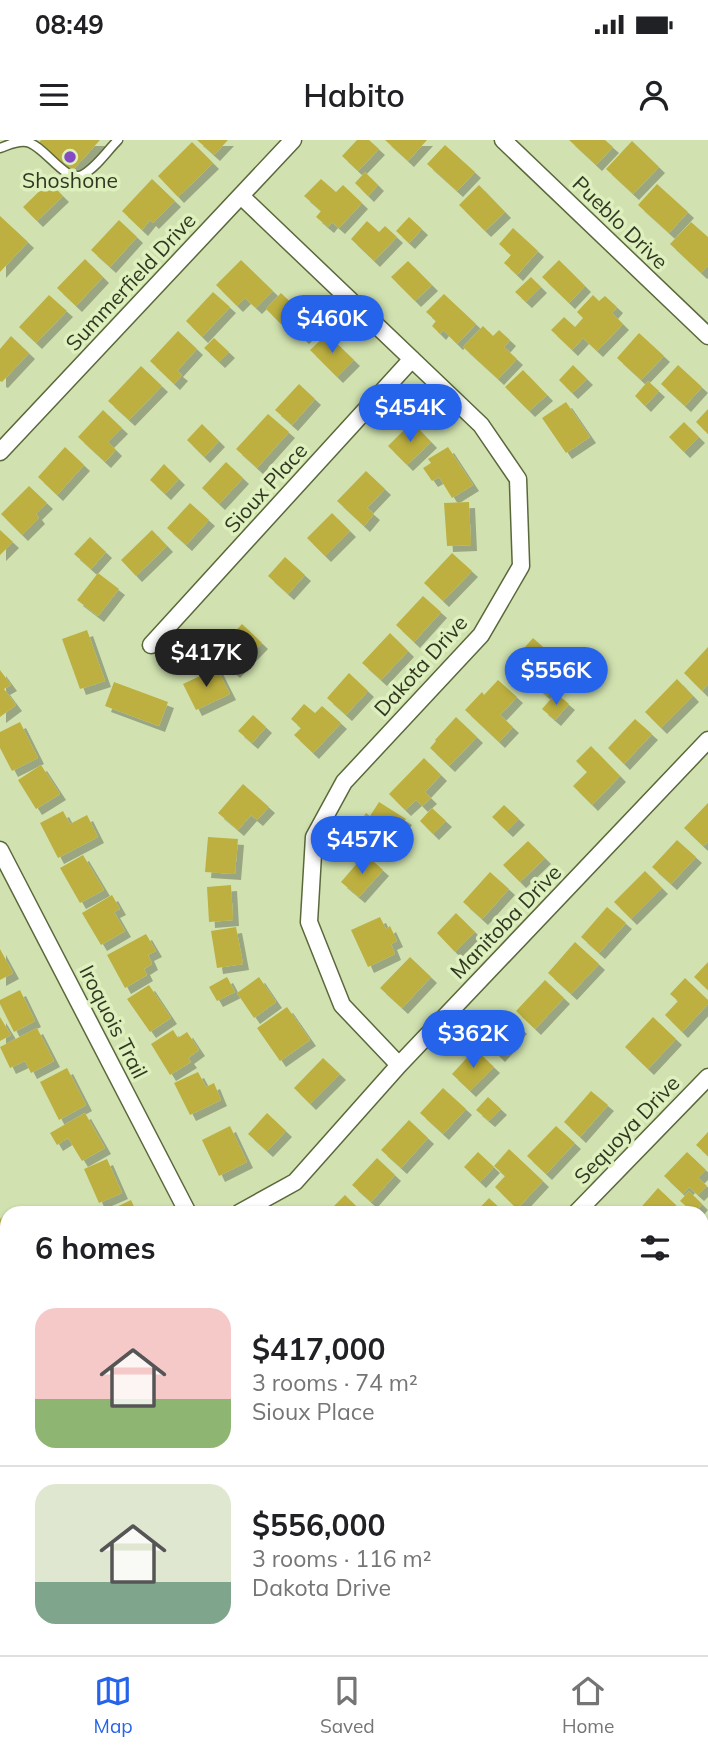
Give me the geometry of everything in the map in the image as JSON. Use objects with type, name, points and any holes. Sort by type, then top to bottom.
[{"type":"street","name":"Summerfield Drive","points":[[0,452],[293,140]]},
{"type":"street","name":"Pueblo Drive","points":[[503,140],[708,336]]},
{"type":"street","name":"Dakota Drive","points":[[241,196],[481,425],[518,479],[521,566],[481,635],[344,782],[314,837],[309,922],[342,1005],[399,1065]]},
{"type":"street","name":"Sioux Place","points":[[150,645],[412,359]]},
{"type":"street","name":"Manitoba Drive","points":[[252,1206],[295,1182],[399,1065],[708,740]]},
{"type":"street","name":"Iroquois Trail","points":[[0,850],[184,1206]]},
{"type":"street","name":"Sequoya Drive","points":[[583,1206],[708,1077]]},
{"type":"lane","points":[[0,148],[15,142],[38,146],[67,174],[75,177],[90,169],[117,140]]},
{"type":"building","name":"Shoshone","points":[[41,140],[100,140],[71,172],[39,143]]},
{"type":"building","points":[[197,140],[228,140],[214,155]]},
{"type":"building","points":[[357,140],[369,140],[379,149],[358,171],[342,156]]},
{"type":"building","points":[[385,140],[427,140],[408,161]]},
{"type":"building","points":[[569,140],[605,140],[613,147],[596,165]]},
{"type":"building","points":[[632,141],[659,167],[633,194],[606,169]]},
{"type":"building","points":[[192,142],[213,163],[178,197],[158,176]]},
{"type":"building","points":[[445,145],[475,172],[457,191],[427,164]]},
{"type":"building","points":[[365,172],[378,185],[368,196],[355,183]]},
{"type":"building","points":[[152,179],[175,201],[153,223],[150,220],[142,230],[122,211]]},
{"type":"building","points":[[321,179],[336,192],[343,185],[362,203],[339,228],[332,222],[328,227],[316,217],[321,211],[304,196]]},
{"type":"building","points":[[49,182],[63,196],[37,221],[23,207]]},
{"type":"building","points":[[657,184],[688,212],[669,233],[638,205]]},
{"type":"building","points":[[479,185],[505,212],[485,231],[459,205]]},
{"type":"building","points":[[0,216],[28,242],[0,272]]},
{"type":"building","points":[[409,217],[422,229],[409,243],[396,231]]},
{"type":"building","points":[[119,220],[137,237],[110,267],[91,250]]},
{"type":"building","points":[[367,221],[379,232],[385,226],[397,237],[374,261],[351,239]]},
{"type":"building","points":[[691,222],[708,237],[708,266],[701,273],[670,244]]},
{"type":"building","points":[[513,228],[538,251],[517,275],[504,263],[511,255],[499,244]]},
{"type":"building","points":[[85,259],[103,277],[76,306],[57,288]]},
{"type":"building","points":[[241,260],[273,291],[256,308],[245,298],[237,306],[216,285]]},
{"type":"building","points":[[559,260],[585,286],[569,303],[542,277]]},
{"type":"building","points":[[408,261],[432,285],[415,301],[391,277]]},
{"type":"building","points":[[531,277],[541,287],[526,302],[515,292]]},
{"type":"building","points":[[213,292],[230,307],[202,337],[186,321]]},
{"type":"building","points":[[281,293],[315,326],[303,338],[292,327],[288,331],[266,309]]},
{"type":"building","points":[[444,294],[476,324],[457,344],[443,330],[440,334],[432,326],[436,321],[426,312]]},
{"type":"building","points":[[49,295],[67,311],[36,343],[19,327]]},
{"type":"building","points":[[593,295],[599,301],[605,296],[617,307],[612,313],[623,324],[597,351],[583,338],[572,350],[551,330],[564,317],[575,327],[583,318],[577,312]]},
{"type":"building","points":[[483,326],[493,336],[499,330],[510,340],[504,347],[517,359],[498,379],[463,347]]},
{"type":"building","points":[[178,331],[197,349],[177,371],[182,375],[174,384],[150,361]]},
{"type":"building","points":[[639,333],[664,356],[641,380],[617,358]]},
{"type":"building","points":[[327,334],[354,360],[337,377],[310,350]]},
{"type":"building","points":[[11,336],[29,353],[2,382],[0,349]]},
{"type":"building","points":[[214,338],[229,352],[219,362],[204,348]]},
{"type":"building","points":[[573,365],[587,379],[572,393],[559,380]]},
{"type":"building","points":[[678,365],[702,387],[685,406],[661,384]]},
{"type":"building","points":[[141,366],[162,386],[129,420],[108,401]]},
{"type":"building","points":[[523,370],[547,395],[529,411],[505,387]]},
{"type":"building","points":[[648,381],[659,391],[645,406],[635,396]]},
{"type":"building","points":[[299,384],[315,399],[292,425],[275,410]]},
{"type":"building","points":[[566,402],[590,437],[566,453],[542,418]]},
{"type":"building","points":[[708,409],[708,434],[696,422]]},
{"type":"building","points":[[103,410],[122,428],[108,442],[116,450],[105,462],[78,437]]},
{"type":"building","points":[[268,414],[289,432],[257,468],[236,449]]},
{"type":"building","points":[[412,422],[431,442],[407,465],[388,446]]},
{"type":"building","points":[[684,422],[699,437],[684,452],[669,437]]},
{"type":"building","points":[[202,424],[219,441],[204,457],[187,440]]},
{"type":"building","points":[[65,447],[84,465],[57,495],[38,477]]},
{"type":"building","points":[[448,447],[473,485],[452,498],[439,477],[432,481],[423,468],[431,463],[428,459]]},
{"type":"building","points":[[226,462],[243,478],[219,504],[202,488]]},
{"type":"building","points":[[164,464],[179,479],[165,494],[150,480]]},
{"type":"building","points":[[366,471],[385,489],[367,508],[374,514],[364,526],[337,501]]},
{"type":"building","points":[[29,486],[47,503],[36,514],[39,518],[22,535],[1,514]]},
{"type":"building","points":[[469,502],[471,545],[447,546],[444,503]]},
{"type":"building","points":[[190,503],[209,520],[186,545],[167,528]]},
{"type":"building","points":[[332,513],[350,531],[325,556],[307,538]]},
{"type":"building","points":[[0,530],[13,542],[0,555]]},
{"type":"building","points":[[152,530],[167,546],[136,576],[121,560]]},
{"type":"building","points":[[90,537],[106,552],[91,569],[74,554]]},
{"type":"building","points":[[452,553],[472,571],[443,601],[424,583]]},
{"type":"building","points":[[285,557],[305,575],[288,594],[268,576]]},
{"type":"building","points":[[98,573],[119,589],[98,616],[77,600]]},
{"type":"building","points":[[423,596],[441,612],[414,642],[396,625]]},
{"type":"building","points":[[242,624],[262,643],[234,672],[214,654]]},
{"type":"building","points":[[87,630],[105,681],[80,689],[62,639]]},
{"type":"building","points":[[390,633],[408,651],[381,680],[362,663]]},
{"type":"building","points":[[533,638],[551,654],[537,670],[556,686],[547,696],[510,664]]},
{"type":"building","points":[[708,647],[708,684],[702,691],[684,673]]},
{"type":"building","points":[[217,668],[230,694],[196,710],[183,684]]},
{"type":"building","points":[[0,670],[11,685],[4,689],[16,705],[0,717]]},
{"type":"building","points":[[349,673],[368,691],[346,715],[327,698]]},
{"type":"building","points":[[677,679],[693,696],[661,728],[645,712]]},
{"type":"building","points":[[498,680],[517,697],[500,715],[513,727],[499,742],[465,710]]},
{"type":"building","points":[[114,682],[168,702],[159,726],[105,706]]},
{"type":"building","points":[[556,693],[569,704],[555,720],[542,709]]},
{"type":"building","points":[[304,704],[315,713],[322,706],[341,723],[313,753],[294,735],[301,728],[291,719]]},
{"type":"building","points":[[253,715],[266,727],[252,743],[238,731]]},
{"type":"building","points":[[456,717],[477,737],[449,766],[430,748]]},
{"type":"building","points":[[635,719],[652,734],[624,764],[608,748]]},
{"type":"building","points":[[20,722],[38,758],[12,771],[0,748],[0,732]]},
{"type":"building","points":[[591,746],[620,776],[592,805],[573,786],[587,772],[576,761]]},
{"type":"building","points":[[424,758],[441,775],[425,792],[431,798],[422,806],[416,800],[405,810],[389,794]]},
{"type":"building","points":[[41,765],[60,794],[36,809],[18,780]]},
{"type":"building","points":[[243,784],[269,807],[257,820],[251,815],[238,830],[218,813]]},
{"type":"building","points":[[379,802],[406,819],[383,854],[358,838],[362,830],[357,827],[366,813],[370,816]]},
{"type":"building","points":[[708,803],[708,842],[703,846],[684,828]]},
{"type":"building","points":[[504,805],[519,819],[507,831],[492,817]]},
{"type":"building","points":[[432,808],[446,821],[433,834],[420,821]]},
{"type":"building","points":[[63,811],[70,824],[87,815],[98,837],[58,858],[40,823]]},
{"type":"building","points":[[208,837],[238,839],[235,874],[205,872]]},
{"type":"building","points":[[677,840],[696,857],[671,884],[652,867]]},
{"type":"building","points":[[528,841],[545,858],[520,882],[503,865]]},
{"type":"building","points":[[365,854],[383,870],[359,897],[341,882]]},
{"type":"building","points":[[83,855],[104,890],[80,903],[60,868]]},
{"type":"building","points":[[645,871],[662,888],[631,919],[614,902]]},
{"type":"building","points":[[490,872],[509,889],[482,919],[463,902]]},
{"type":"building","points":[[231,885],[233,920],[209,922],[207,887]]},
{"type":"building","points":[[112,895],[120,909],[114,912],[125,931],[101,945],[82,913]]},
{"type":"building","points":[[607,907],[626,923],[599,953],[581,937]]},
{"type":"building","points":[[456,913],[475,932],[455,952],[437,933]]},
{"type":"building","points":[[380,917],[386,929],[390,926],[397,941],[391,944],[395,954],[368,967],[351,930]]},
{"type":"building","points":[[236,927],[243,964],[217,968],[211,931]]},
{"type":"building","points":[[146,934],[156,951],[148,955],[152,964],[144,969],[147,975],[125,988],[107,955]]},
{"type":"building","points":[[575,942],[599,964],[571,994],[548,973]]},
{"type":"building","points":[[0,949],[13,973],[0,980]]},
{"type":"building","points":[[410,957],[431,977],[402,1008],[380,988]]},
{"type":"building","points":[[708,962],[708,990],[694,977]]},
{"type":"building","points":[[227,977],[235,992],[217,1001],[209,987]]},
{"type":"building","points":[[259,977],[276,1002],[254,1018],[237,993]]},
{"type":"building","points":[[685,978],[708,1000],[708,1004],[682,1032],[665,1015],[678,1001],[670,994]]},
{"type":"building","points":[[545,980],[564,998],[535,1029],[516,1011]]},
{"type":"building","points":[[149,985],[171,1018],[150,1032],[127,999]]},
{"type":"building","points":[[20,990],[35,1021],[14,1032],[0,1000]]},
{"type":"building","points":[[287,1007],[310,1040],[280,1061],[257,1028]]},
{"type":"building","points":[[0,1017],[11,1035],[0,1041]]},
{"type":"building","points":[[653,1017],[676,1039],[648,1069],[625,1047]]},
{"type":"building","points":[[510,1018],[521,1028],[499,1056],[486,1043]]},
{"type":"building","points":[[37,1028],[54,1061],[31,1073],[25,1061],[10,1068],[0,1047]]},
{"type":"building","points":[[173,1030],[178,1038],[187,1032],[199,1050],[188,1058],[191,1062],[170,1075],[151,1044]]},
{"type":"building","points":[[475,1049],[494,1067],[470,1091],[452,1074]]},
{"type":"building","points":[[323,1058],[340,1074],[310,1104],[294,1088]]},
{"type":"building","points":[[67,1068],[86,1105],[59,1120],[40,1082]]},
{"type":"building","points":[[198,1072],[206,1087],[214,1083],[221,1100],[190,1115],[174,1083]]},
{"type":"building","points":[[443,1088],[466,1109],[443,1134],[420,1113]]},
{"type":"building","points":[[591,1091],[608,1105],[580,1137],[564,1122]]},
{"type":"building","points":[[488,1097],[501,1109],[489,1121],[476,1110]]},
{"type":"building","points":[[85,1113],[105,1148],[82,1161],[68,1138],[57,1145],[50,1133]]},
{"type":"building","points":[[267,1113],[286,1131],[267,1151],[248,1134]]},
{"type":"building","points":[[409,1120],[428,1138],[401,1168],[381,1150]]},
{"type":"building","points":[[230,1126],[247,1162],[219,1176],[202,1140]]},
{"type":"building","points":[[556,1126],[575,1143],[546,1174],[527,1156]]},
{"type":"building","points":[[708,1132],[708,1156],[696,1145]]},
{"type":"building","points":[[509,1149],[543,1181],[520,1206],[514,1206],[495,1187],[505,1176],[494,1166]]},
{"type":"building","points":[[478,1152],[494,1167],[480,1182],[464,1167]]},
{"type":"building","points":[[687,1152],[706,1170],[698,1178],[707,1186],[698,1195],[689,1187],[683,1194],[664,1176]]},
{"type":"building","points":[[377,1158],[395,1175],[371,1202],[352,1185]]},
{"type":"building","points":[[107,1159],[122,1193],[99,1203],[84,1169]]},
{"type":"building","points":[[658,1188],[676,1205],[675,1206],[642,1206]]},
{"type":"building","points":[[689,1191],[702,1204],[686,1206],[680,1201]]},
{"type":"building","points":[[345,1195],[356,1206],[334,1206]]},
{"type":"building","points":[[489,1198],[498,1206],[482,1206]]},
{"type":"building","points":[[131,1200],[134,1206],[119,1206]]},
{"type":"place","name":"Shoshone","points":[[70,157]]}]
